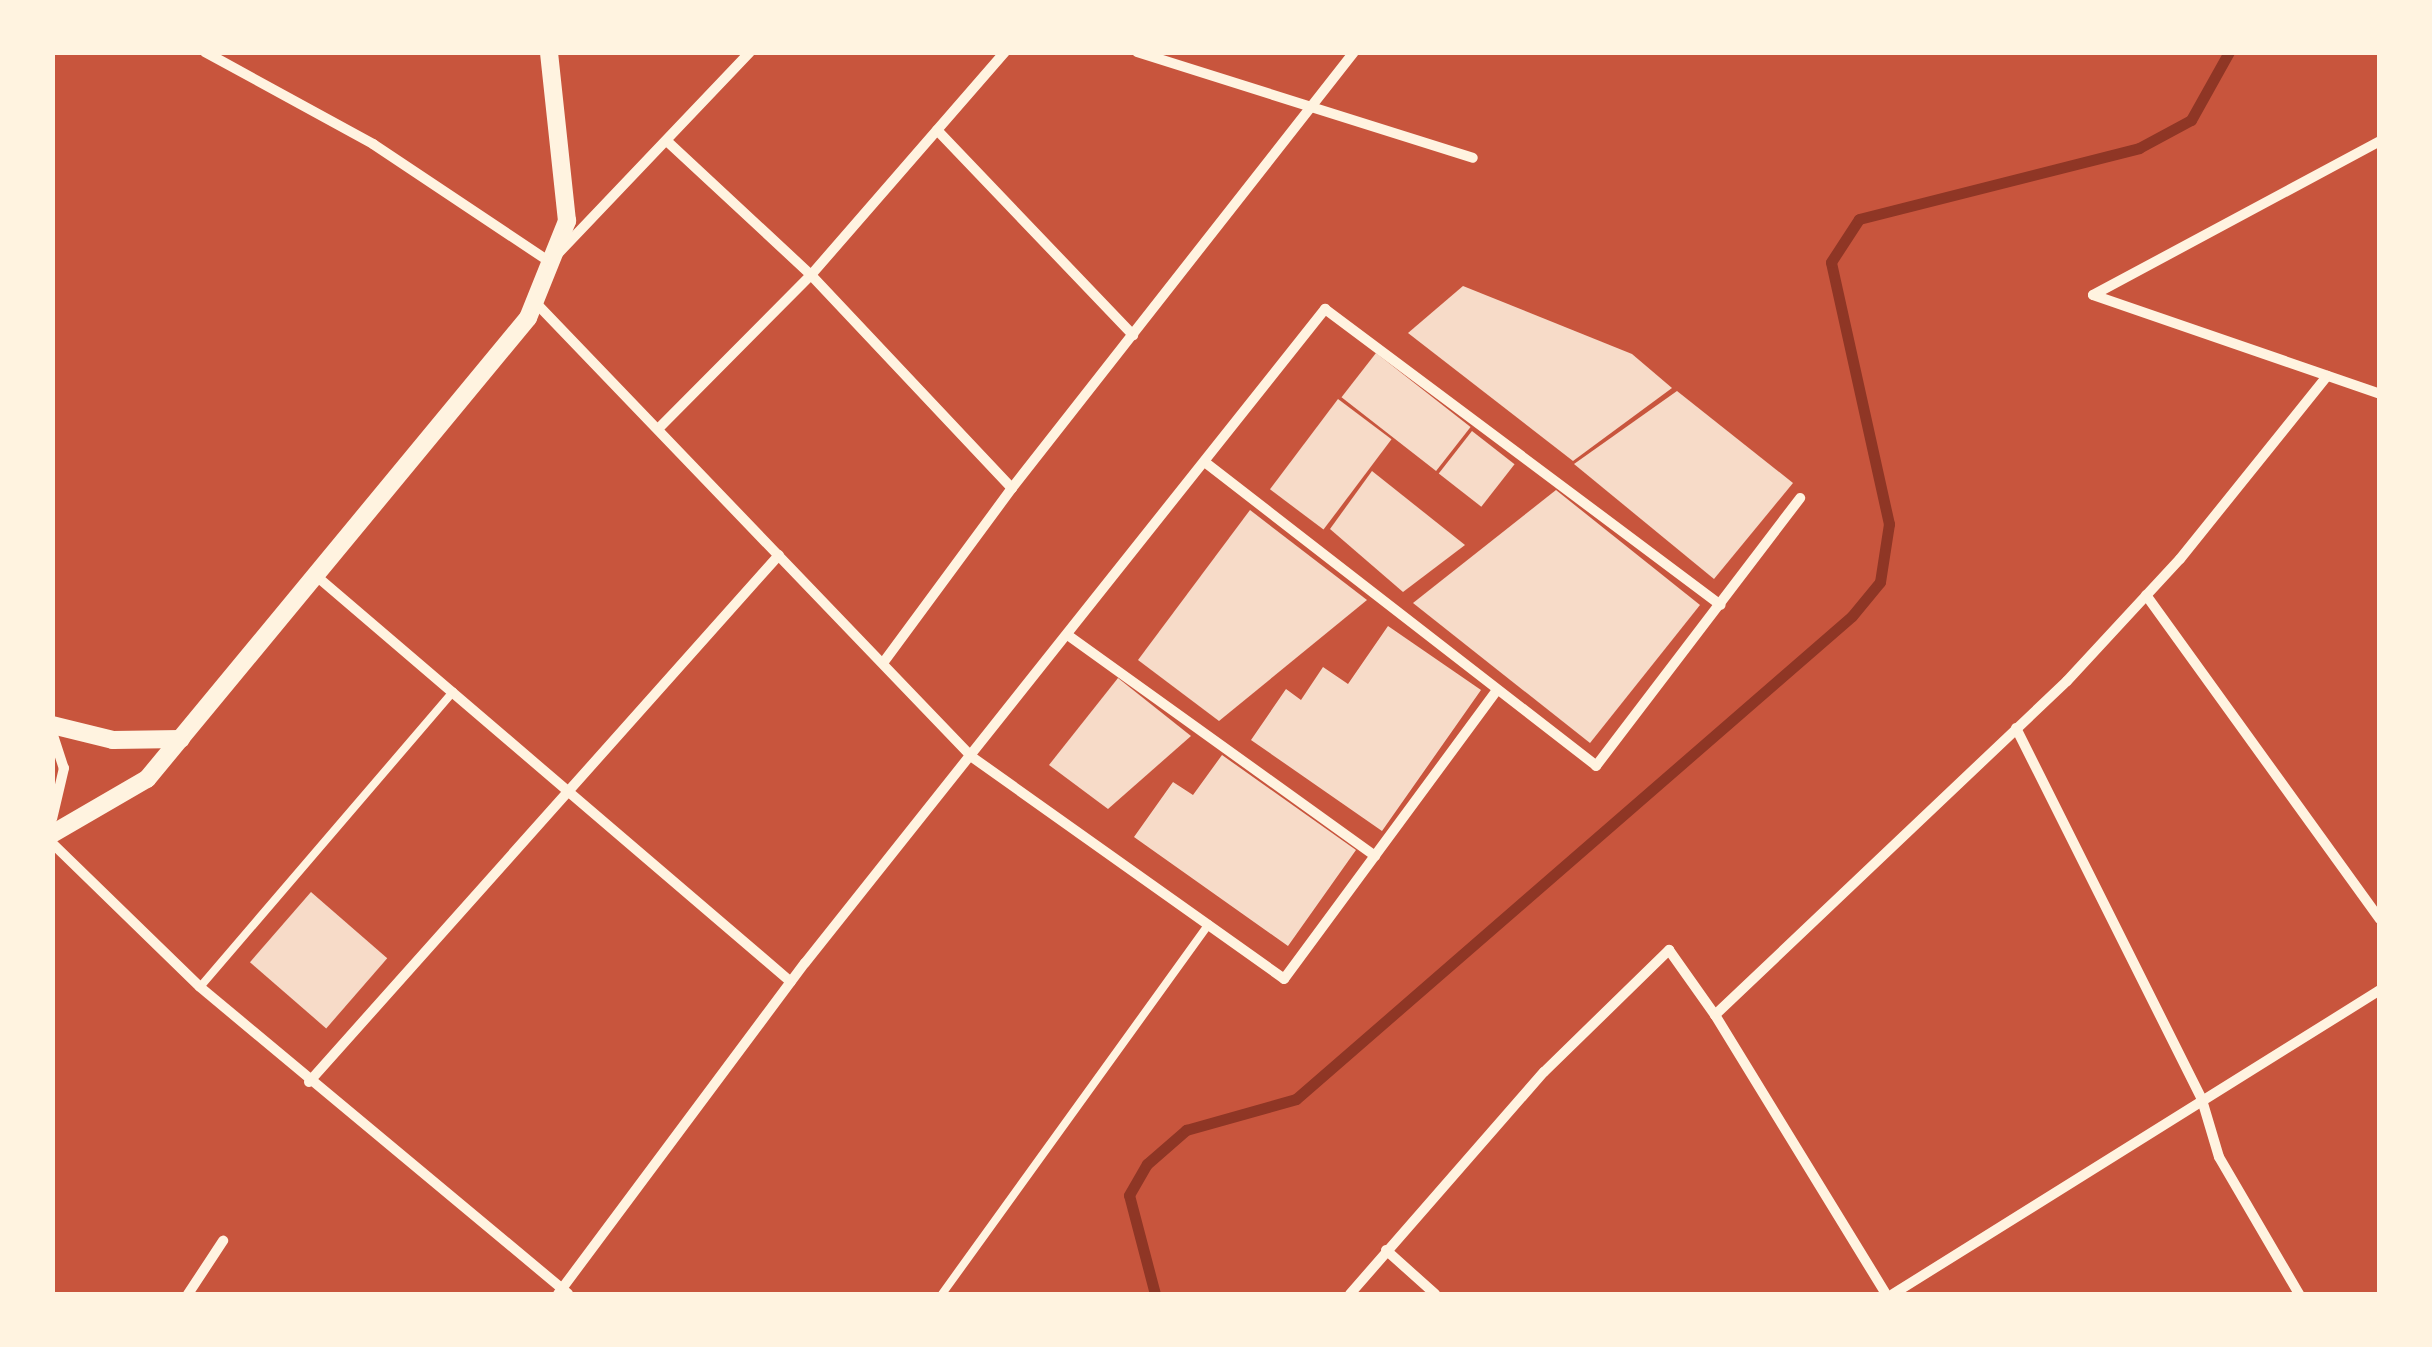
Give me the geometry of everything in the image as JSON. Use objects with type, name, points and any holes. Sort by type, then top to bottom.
[{"type":"street","points":[[206,52],[356,134],[550,262]]},
{"type":"street","points":[[52,834],[147,779],[320,580],[535,302],[567,220],[548,52]]},
{"type":"street","points":[[550,262],[669,144],[750,52]]},
{"type":"street","points":[[658,429],[811,275],[1004,52]]},
{"type":"street","points":[[1138,52],[1473,158]]},
{"type":"street","points":[[883,663],[1012,488],[1354,52]]},
{"type":"street","points":[[937,130],[1134,335]]},
{"type":"street","points":[[2380,141],[2093,294],[2380,394]]},
{"type":"street","points":[[669,144],[811,275],[1012,488]]},
{"type":"street","points":[[535,302],[972,758],[1284,979],[1497,690]]},
{"type":"street","points":[[52,843],[200,987],[563,1293],[791,982],[1325,309],[1721,606]]},
{"type":"street","points":[[1714,1015],[2016,728],[2146,595],[2327,376]]},
{"type":"street","points":[[1206,463],[1596,766],[1800,498]]},
{"type":"street","points":[[309,1082],[779,555]]},
{"type":"street","points":[[320,580],[791,982]]},
{"type":"street","points":[[2146,595],[2380,919]]},
{"type":"street","points":[[1069,636],[1375,856]]},
{"type":"street","points":[[52,819],[64,768],[52,728],[113,740],[182,739]]},
{"type":"street","points":[[2016,728],[2202,1100],[2219,1157],[2298,1294]]},
{"type":"street","points":[[1350,1294],[1544,1072],[1670,950],[1890,1294],[2380,990]]},
{"type":"street","points":[[188,1294],[223,1241]]},
{"type":"street","points":[[1386,1250],[1435,1294]]},
{"type":"lane","points":[[200,987],[453,692]]},
{"type":"lane","points":[[942,1294],[1209,924]]},
{"type":"building","points":[[1463,286],[1632,354],[1672,388],[1573,461],[1408,333]]},
{"type":"building","points":[[1376,353],[1471,427],[1436,471],[1342,397]]},
{"type":"building","points":[[1677,391],[1793,483],[1714,579],[1574,464]]},
{"type":"building","points":[[1338,399],[1392,439],[1324,530],[1270,489]]},
{"type":"building","points":[[1472,431],[1515,464],[1481,507],[1439,474]]},
{"type":"building","points":[[1372,471],[1465,545],[1403,592],[1330,529]]},
{"type":"building","points":[[1556,490],[1700,605],[1590,743],[1413,603]]},
{"type":"building","points":[[1250,510],[1367,600],[1219,721],[1138,660]]},
{"type":"building","points":[[1388,626],[1481,690],[1382,831],[1251,740],[1286,689],[1301,700],[1323,667],[1348,684]]},
{"type":"building","points":[[1118,678],[1191,736],[1108,809],[1049,765]]},
{"type":"building","points":[[1222,755],[1356,850],[1288,946],[1134,837],[1173,782],[1193,795]]},
{"type":"building","points":[[311,892],[387,958],[326,1028],[250,962]]},
{"type":"waterway","points":[[1155,1294],[1129,1195],[1147,1164],[1186,1130],[1296,1099],[1852,616],[1880,582],[1889,524],[1831,262],[1859,219],[2139,148],[2191,120],[2229,52]]}]
